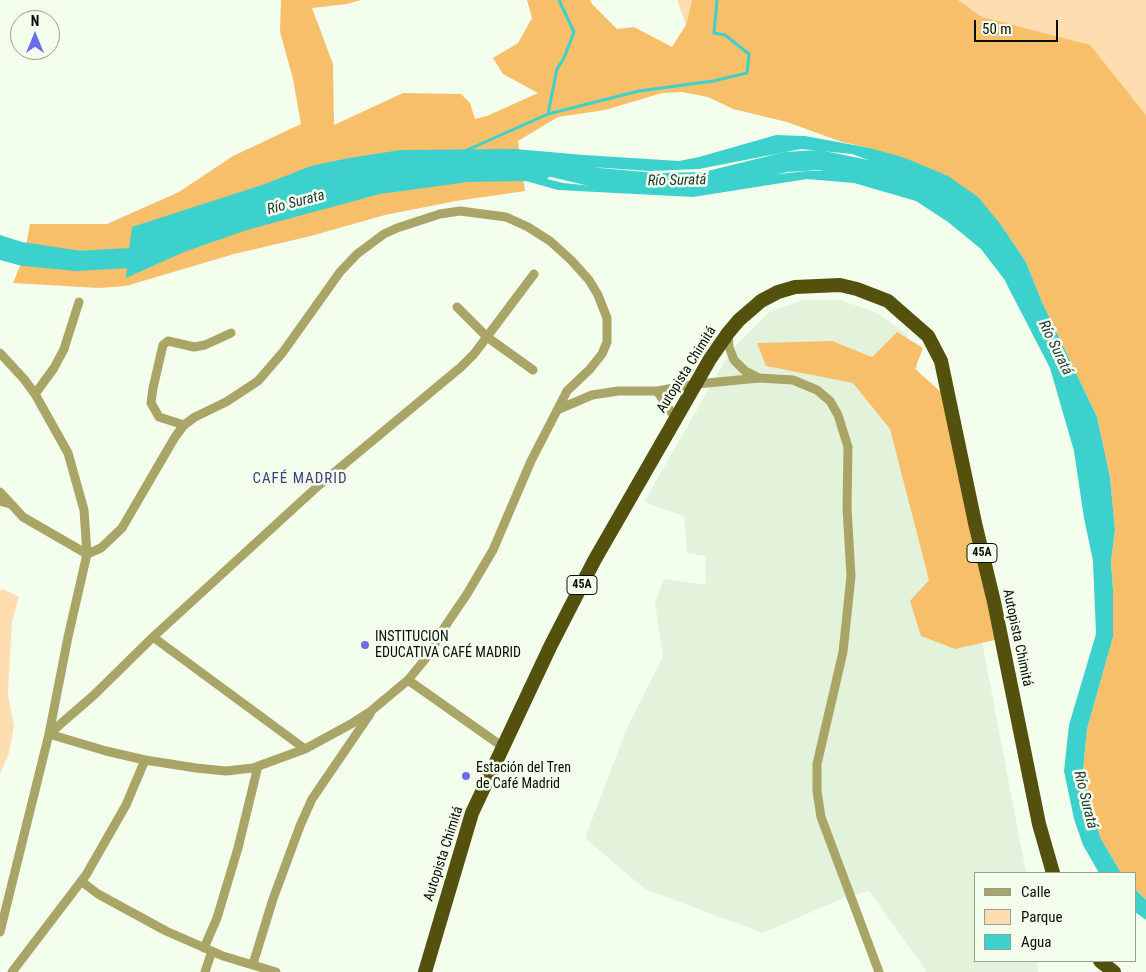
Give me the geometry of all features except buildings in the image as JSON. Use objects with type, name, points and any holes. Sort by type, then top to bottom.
[{"type":"highway","name":"Autopista Chimitá","points":[[425,972],[472,813],[550,647],[594,561],[710,359],[728,333],[739,320],[761,301],[778,292],[795,287],[840,285],[888,300],[928,336],[941,362],[975,523],[994,602],[1039,824],[1053,872]]},
{"type":"highway","points":[[1101,962],[1114,972]]},
{"type":"street","points":[[49,734],[106,751],[145,760],[226,771],[258,766],[305,749],[371,711],[408,680],[427,657],[492,550],[531,461],[567,391],[590,369],[602,354],[607,342],[607,318],[598,295],[571,260],[550,241],[528,227],[506,218],[460,212],[440,214],[384,234],[356,254],[340,272],[283,352],[258,381],[226,402],[195,417],[184,425],[122,528],[100,548],[88,554]]},
{"type":"street","points":[[49,734],[94,695],[153,637],[318,486],[459,369],[474,354],[534,274]]},
{"type":"street","points":[[35,394],[54,368],[64,349],[79,302]]},
{"type":"street","points":[[457,307],[487,337],[533,370]]},
{"type":"street","points":[[184,425],[159,417],[151,403],[163,345],[168,341],[194,346],[204,345],[231,333]]},
{"type":"street","points":[[728,333],[729,347],[734,360],[745,371],[759,378]]},
{"type":"street","points":[[0,353],[35,394],[68,453],[84,510],[88,554],[68,637],[49,734],[0,932]]},
{"type":"street","points":[[557,410],[592,395],[618,391],[657,392],[697,384],[759,378],[793,380],[817,390],[830,401],[838,415],[848,447],[847,508],[851,576],[842,652],[817,764],[817,791],[821,817],[879,972]]},
{"type":"street","points":[[657,392],[676,419]]},
{"type":"street","points":[[0,492],[22,517],[88,554]]},
{"type":"street","points":[[0,502],[11,505]]},
{"type":"street","points":[[153,637],[305,749]]},
{"type":"street","points":[[408,680],[503,747]]},
{"type":"street","points":[[253,964],[273,899],[312,799],[371,711]]},
{"type":"street","points":[[12,972],[81,881],[126,805],[145,760]]},
{"type":"street","points":[[206,972],[208,950],[238,848],[258,766]]},
{"type":"street","points":[[81,881],[98,894],[166,931],[208,950],[276,972]]},
{"type":"shaded area","points":[[281,0],[361,0],[347,4],[312,8],[333,64],[334,125],[403,93],[461,94],[470,103],[475,119],[487,116],[538,93],[503,74],[493,58],[518,43],[532,18],[527,0],[590,0],[617,29],[634,27],[672,47],[686,25],[692,0],[958,0],[982,17],[1090,45],[1146,115],[1146,900],[1136,890],[1136,872],[1120,872],[1101,839],[1092,812],[1083,771],[1087,729],[1113,637],[1111,561],[1115,530],[1110,477],[1097,417],[1042,302],[1026,262],[1001,225],[870,148],[842,142],[787,122],[733,109],[708,97],[682,92],[662,93],[605,110],[558,117],[518,141],[525,191],[456,201],[385,215],[311,236],[234,254],[126,286],[99,288],[13,283],[24,256],[30,224],[107,224],[179,192],[233,156],[301,124],[293,79],[280,32]]},
{"type":"shaded area","points":[[804,300],[841,300],[877,313],[907,334],[933,416],[984,652],[1026,872],[974,872],[974,962],[1037,962],[1038,972],[927,972],[869,891],[846,897],[763,933],[645,889],[585,838],[627,728],[663,657],[655,603],[664,579],[706,585],[705,556],[687,553],[684,516],[644,502],[730,352],[769,312]]},
{"type":"shaded area","points":[[897,332],[923,348],[915,369],[942,393],[995,640],[955,649],[921,636],[910,601],[929,580],[890,429],[853,383],[766,366],[757,343],[832,341],[872,357]]},
{"type":"green space","points":[[677,0],[692,0],[686,25]]},
{"type":"green space","points":[[958,0],[1146,0],[1146,115],[1135,102],[1035,32],[982,17]]},
{"type":"green space","points":[[3,589],[19,597],[12,622],[8,694],[14,726],[9,753],[0,774],[0,591]]},
{"type":"water","points":[[776,135],[805,136],[870,148],[905,158],[948,176],[978,197],[1001,225],[1026,262],[1042,302],[1097,417],[1110,477],[1115,530],[1111,561],[1113,637],[1087,729],[1083,771],[1092,812],[1101,839],[1120,872],[1098,872],[1083,845],[1074,819],[1064,771],[1069,725],[1096,634],[1093,561],[1084,518],[1074,451],[1050,368],[1004,279],[981,249],[948,222],[916,201],[854,183],[807,179],[693,197],[558,190],[526,181],[468,182],[380,194],[247,230],[184,252],[126,278],[132,227],[265,184],[311,166],[401,150],[515,149],[679,161]],"holes":[[[801,149],[852,154],[896,170],[924,184],[963,213],[907,187],[826,171],[806,171],[763,176],[726,186],[685,191],[634,190],[563,183],[547,179],[559,167],[650,171],[699,169]]]},
{"type":"water","points":[[0,235],[22,242],[128,258],[23,266],[0,260]]},
{"type":"water","points":[[1136,890],[1146,900],[1146,920],[1136,913]]},
{"type":"waterway","points":[[548,114],[557,69],[564,58],[574,32],[559,0]]},
{"type":"waterway","points":[[467,150],[548,114],[639,91],[713,81],[747,73],[749,54],[725,35],[714,33],[717,0]]},
{"type":"waterway","name":"Río Suratá","points":[[530,167],[544,165],[599,178],[655,183],[705,182],[786,162],[819,160],[887,174],[960,209],[976,224]]},
{"type":"waterway","name":"Río Surata","points":[[0,249],[24,256],[77,261],[129,258],[155,250]]},
{"type":"place","name":"INSTITUCION EDUCATIVA CAFÉ MADRID","points":[[365,645]]},
{"type":"place","name":"Estación del Tren de Café Madrid","points":[[466,776]]},
{"type":"district","name":"CAFÉ MADRID","points":[[300,479]]}]
